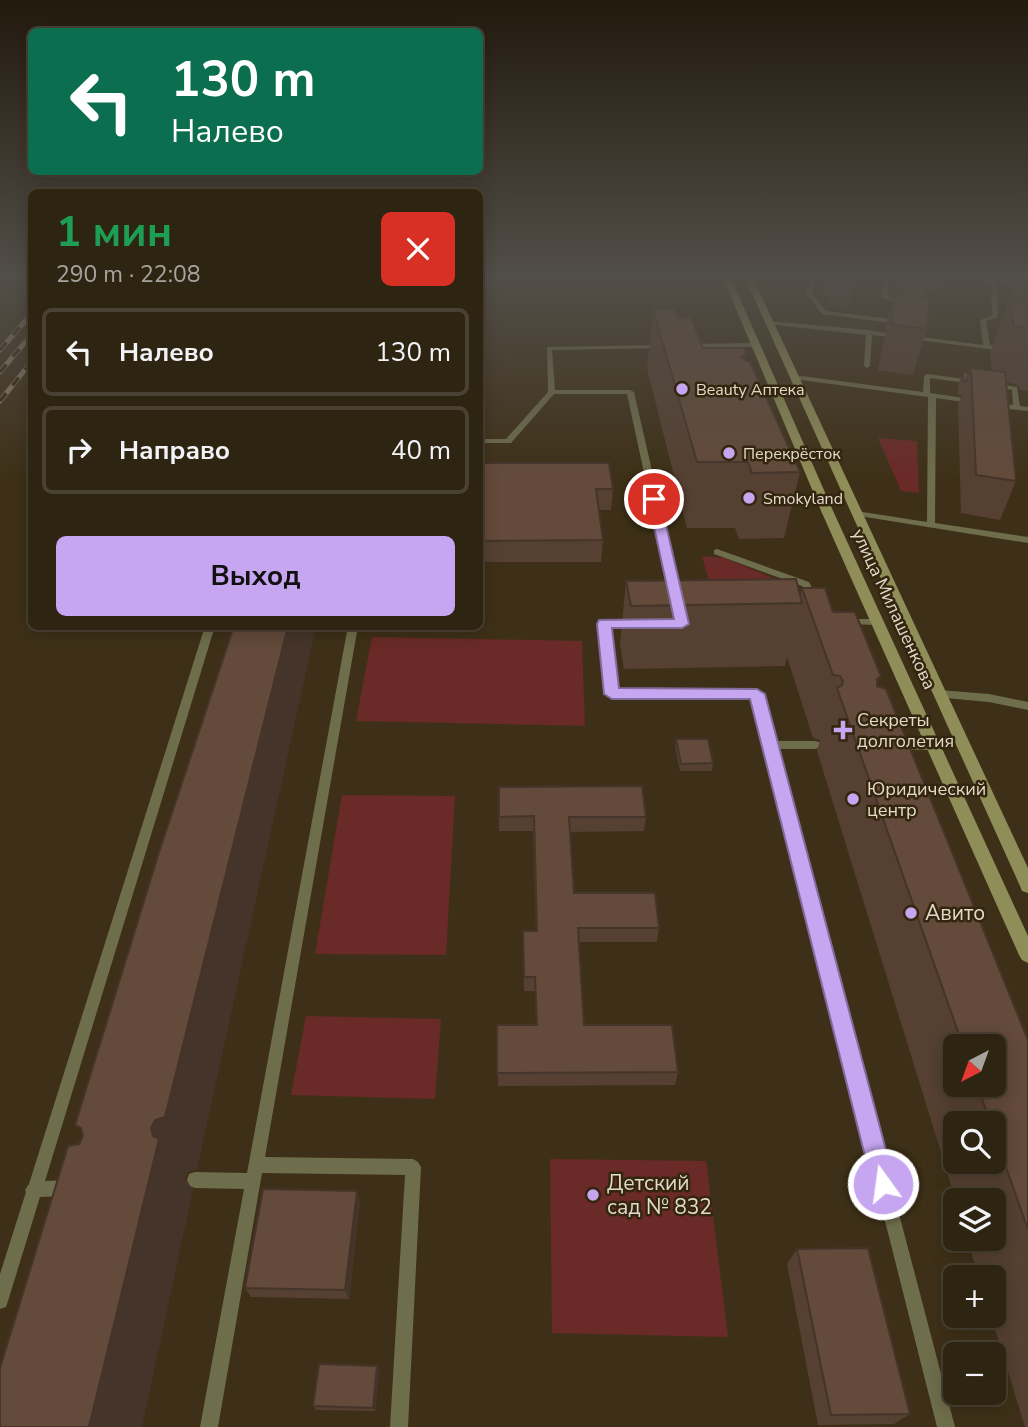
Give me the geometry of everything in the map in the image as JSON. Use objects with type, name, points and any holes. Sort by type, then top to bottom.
[{"type":"main road","name":"улица Милашенкова","points":[[755,345],[1028,955]]},
{"type":"main road","name":"улица Милашенкова","points":[[779,345],[1028,886]]},
{"type":"lane","points":[[483,441],[508,441],[552,392],[549,348],[755,345]]},
{"type":"lane","points":[[867,366],[868,345]]},
{"type":"lane","points":[[968,345],[1028,352]]},
{"type":"lane","points":[[931,524],[927,376],[977,383]]},
{"type":"lane","points":[[794,377],[1028,409]]},
{"type":"lane","points":[[990,384],[1015,388],[1017,408]]},
{"type":"lane","points":[[552,392],[630,392],[678,606]]},
{"type":"lane","points":[[775,419],[788,420]]},
{"type":"lane","points":[[856,513],[1028,540]]},
{"type":"lane","points":[[717,552],[806,584],[819,613]]},
{"type":"lane","points":[[837,622],[878,622]]},
{"type":"lane","points":[[643,624],[604,624],[612,694],[757,694],[946,1427]]},
{"type":"lane","points":[[0,1301],[209,630]]},
{"type":"lane","points":[[209,1427],[352,630]]},
{"type":"lane","points":[[939,694],[989,698],[1028,706]]},
{"type":"lane","points":[[770,745],[815,745]]},
{"type":"lane","points":[[883,746],[934,746]]},
{"type":"lane","points":[[195,1180],[255,1173],[413,1167],[399,1427]]},
{"type":"lane","points":[[33,1189],[87,1187]]},
{"type":"shaded area","points":[[878,438],[917,441],[919,493],[901,491]]},
{"type":"shaded area","points":[[702,556],[724,558],[795,587],[719,618]]},
{"type":"shaded area","points":[[372,637],[582,641],[585,726],[356,721]]},
{"type":"shaded area","points":[[342,795],[455,796],[446,955],[315,954]]},
{"type":"shaded area","points":[[306,1016],[441,1019],[435,1099],[291,1095]]},
{"type":"shaded area","points":[[550,1159],[706,1161],[728,1337],[552,1333]]},
{"type":"building","points":[[663,345],[744,348],[746,353],[741,358],[750,362],[800,472],[752,473],[748,462],[697,462]]},
{"type":"building","points":[[971,368],[1005,372],[1016,481],[976,475]]},
{"type":"building","points":[[963,372],[969,373],[966,382],[963,381]]},
{"type":"building","points":[[483,463],[609,463],[613,489],[596,489],[603,540],[483,541]]},
{"type":"building","points":[[796,579],[802,603],[631,606],[626,581]]},
{"type":"building","points":[[802,588],[825,588],[833,612],[855,612],[881,676],[877,679],[877,686],[886,689],[1028,1040],[1028,1230],[1006,1167],[1006,1111],[986,1111],[981,1097],[1006,1097],[1006,1034],[959,1034],[837,688],[843,681],[840,676],[833,675]]},
{"type":"building","points":[[233,630],[287,630],[165,1117],[155,1120],[151,1128],[153,1136],[159,1139],[89,1427],[0,1427],[0,1368],[68,1146],[79,1144],[83,1136],[81,1128],[75,1125],[160,849]]},
{"type":"building","points":[[676,739],[708,739],[713,763],[681,764]]},
{"type":"building","points":[[642,786],[646,817],[569,817],[574,893],[655,893],[659,928],[578,928],[584,1025],[672,1025],[678,1072],[497,1073],[497,1025],[537,1025],[535,977],[524,977],[523,931],[537,931],[534,816],[499,817],[499,787]]},
{"type":"building","points":[[263,1189],[357,1191],[345,1290],[245,1288]]},
{"type":"building","points":[[868,1248],[910,1414],[831,1415],[797,1249]]},
{"type":"building","points":[[319,1364],[377,1366],[373,1408],[313,1406]]},
{"type":"railway","points":[[0,350],[5,345]]},
{"type":"railway","points":[[0,372],[23,345]]},
{"type":"railway","points":[[0,401],[28,366]]},
{"type":"place","name":"Beauty Аптека","points":[[682,389]]},
{"type":"place","name":"Перекрёсток","points":[[729,453]]},
{"type":"place","name":"Smokyland","points":[[749,498]]},
{"type":"place","name":"Секреты долголетия","points":[[843,730]]},
{"type":"place","name":"Юридический центр","points":[[853,799]]},
{"type":"place","name":"Авито","points":[[911,913]]},
{"type":"place","name":"Детский сад № 832","points":[[593,1195]]},
{"type":"route","points":[[654,499],[682,624],[604,624],[612,694],[757,694],[883,1184]]}]
